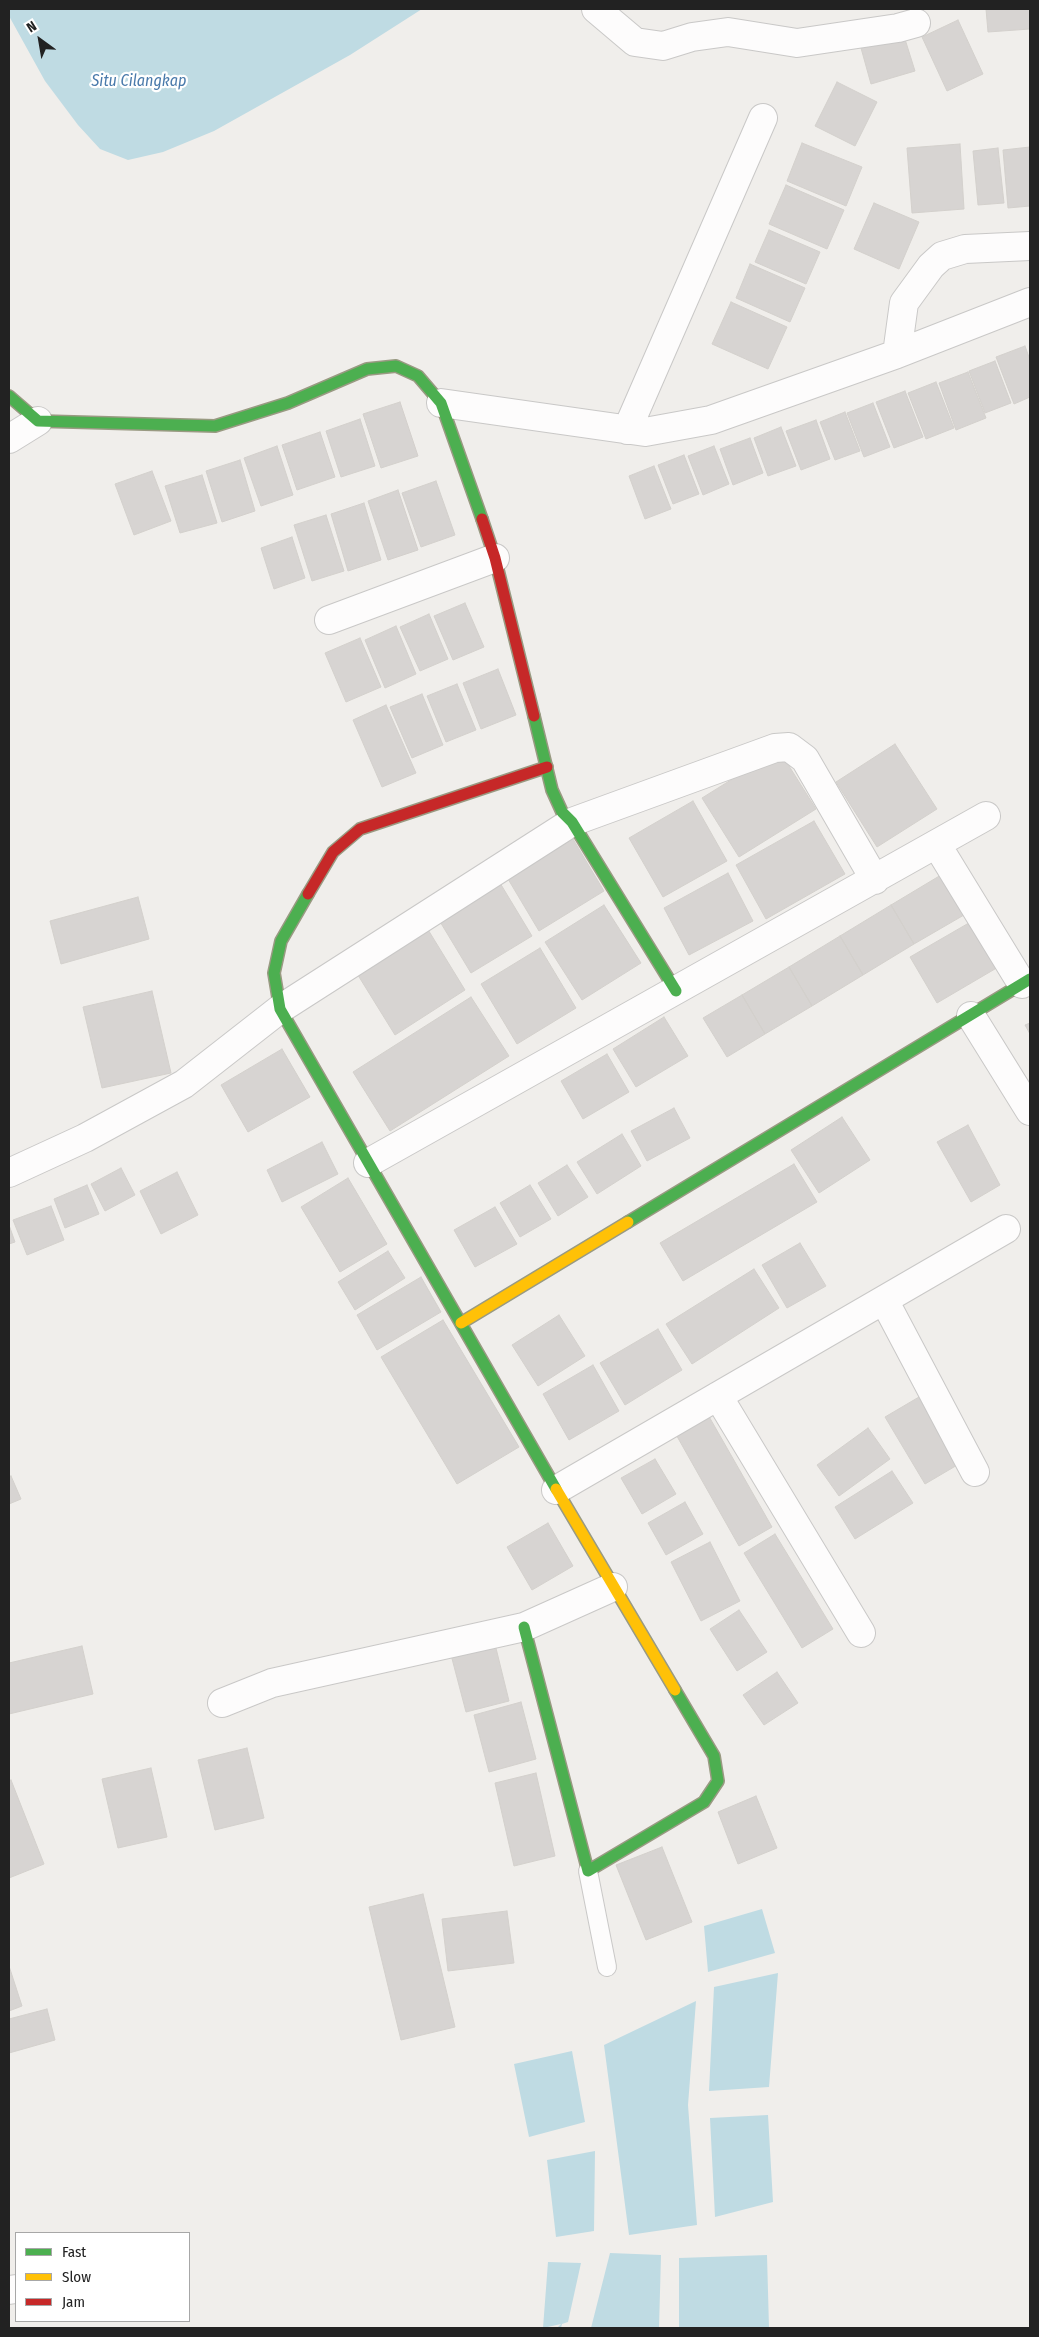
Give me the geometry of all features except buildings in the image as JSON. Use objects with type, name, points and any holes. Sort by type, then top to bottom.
[{"type":"street","points":[[596,9],[635,42],[663,46],[692,37],[728,32],[798,43],[890,30],[916,23]]},
{"type":"street","points":[[628,430],[763,118]]},
{"type":"street","points":[[897,354],[904,303],[931,266],[942,256],[965,249],[1030,246]]},
{"type":"street","points":[[441,403],[646,432],[711,420],[897,354],[1030,302]]},
{"type":"street","points":[[9,439],[38,421],[215,426],[288,403],[367,369],[396,366],[418,376],[441,403],[495,558],[552,790],[562,812],[572,822],[676,991]]},
{"type":"street","points":[[9,396],[38,421]]},
{"type":"street","points":[[329,620],[495,558]]},
{"type":"street","points":[[9,1173],[85,1138],[184,1084],[280,1009],[572,822],[775,748],[789,747],[805,759],[875,880]]},
{"type":"street","points":[[524,1627],[588,1870],[704,1802],[718,1781],[714,1756],[556,1490],[280,1009],[274,973],[281,941],[333,852],[360,829],[547,767]]},
{"type":"street","points":[[368,1163],[986,816]]},
{"type":"street","points":[[461,1324],[1026,982],[937,845]]},
{"type":"street","points":[[971,1016],[1030,1111]]},
{"type":"street","points":[[556,1490],[1006,1229]]},
{"type":"street","points":[[884,1300],[975,1472]]},
{"type":"street","points":[[718,1396],[861,1633]]},
{"type":"street","points":[[222,1704],[272,1683],[524,1627],[613,1587]]},
{"type":"lane","points":[[588,1870],[607,1967]]},
{"type":"water","name":"Situ Cilangkap","points":[[9,9],[422,9],[350,55],[214,131],[163,152],[128,160],[100,149],[78,125],[45,81],[9,16]]},
{"type":"water","points":[[762,1909],[775,1953],[708,1972],[704,1926]]},
{"type":"water","points":[[778,1973],[769,2087],[709,2091],[714,1987]]},
{"type":"water","points":[[696,2001],[688,2105],[697,2225],[629,2235],[604,2045]]},
{"type":"water","points":[[572,2051],[585,2122],[529,2137],[514,2064]]},
{"type":"water","points":[[768,2115],[773,2202],[715,2217],[710,2118]]},
{"type":"water","points":[[595,2151],[594,2231],[556,2237],[547,2160]]},
{"type":"water","points":[[610,2253],[661,2255],[659,2328],[591,2328]]},
{"type":"water","points":[[767,2255],[769,2328],[679,2328],[679,2258]]},
{"type":"water","points":[[548,2262],[581,2263],[568,2322],[562,2324],[561,2328],[557,2328],[561,2324],[543,2328]]},
{"type":"traffic: fast","points":[[9,396],[38,421],[215,426],[288,403],[367,369],[396,366],[418,376],[441,403],[482,519]]},
{"type":"traffic: fast","points":[[534,716],[552,790],[562,812],[572,822],[676,991]]},
{"type":"traffic: fast","points":[[308,894],[281,941],[274,973],[280,1009],[556,1489]]},
{"type":"traffic: fast","points":[[628,1222],[1030,979]]},
{"type":"traffic: fast","points":[[524,1627],[588,1871],[704,1802],[718,1781],[714,1756],[675,1690]]},
{"type":"traffic: slow","points":[[461,1323],[628,1222]]},
{"type":"traffic: slow","points":[[556,1489],[675,1690]]},
{"type":"traffic: jam","points":[[482,519],[495,558],[534,716]]},
{"type":"traffic: jam","points":[[308,894],[333,852],[360,829],[547,767]]}]
